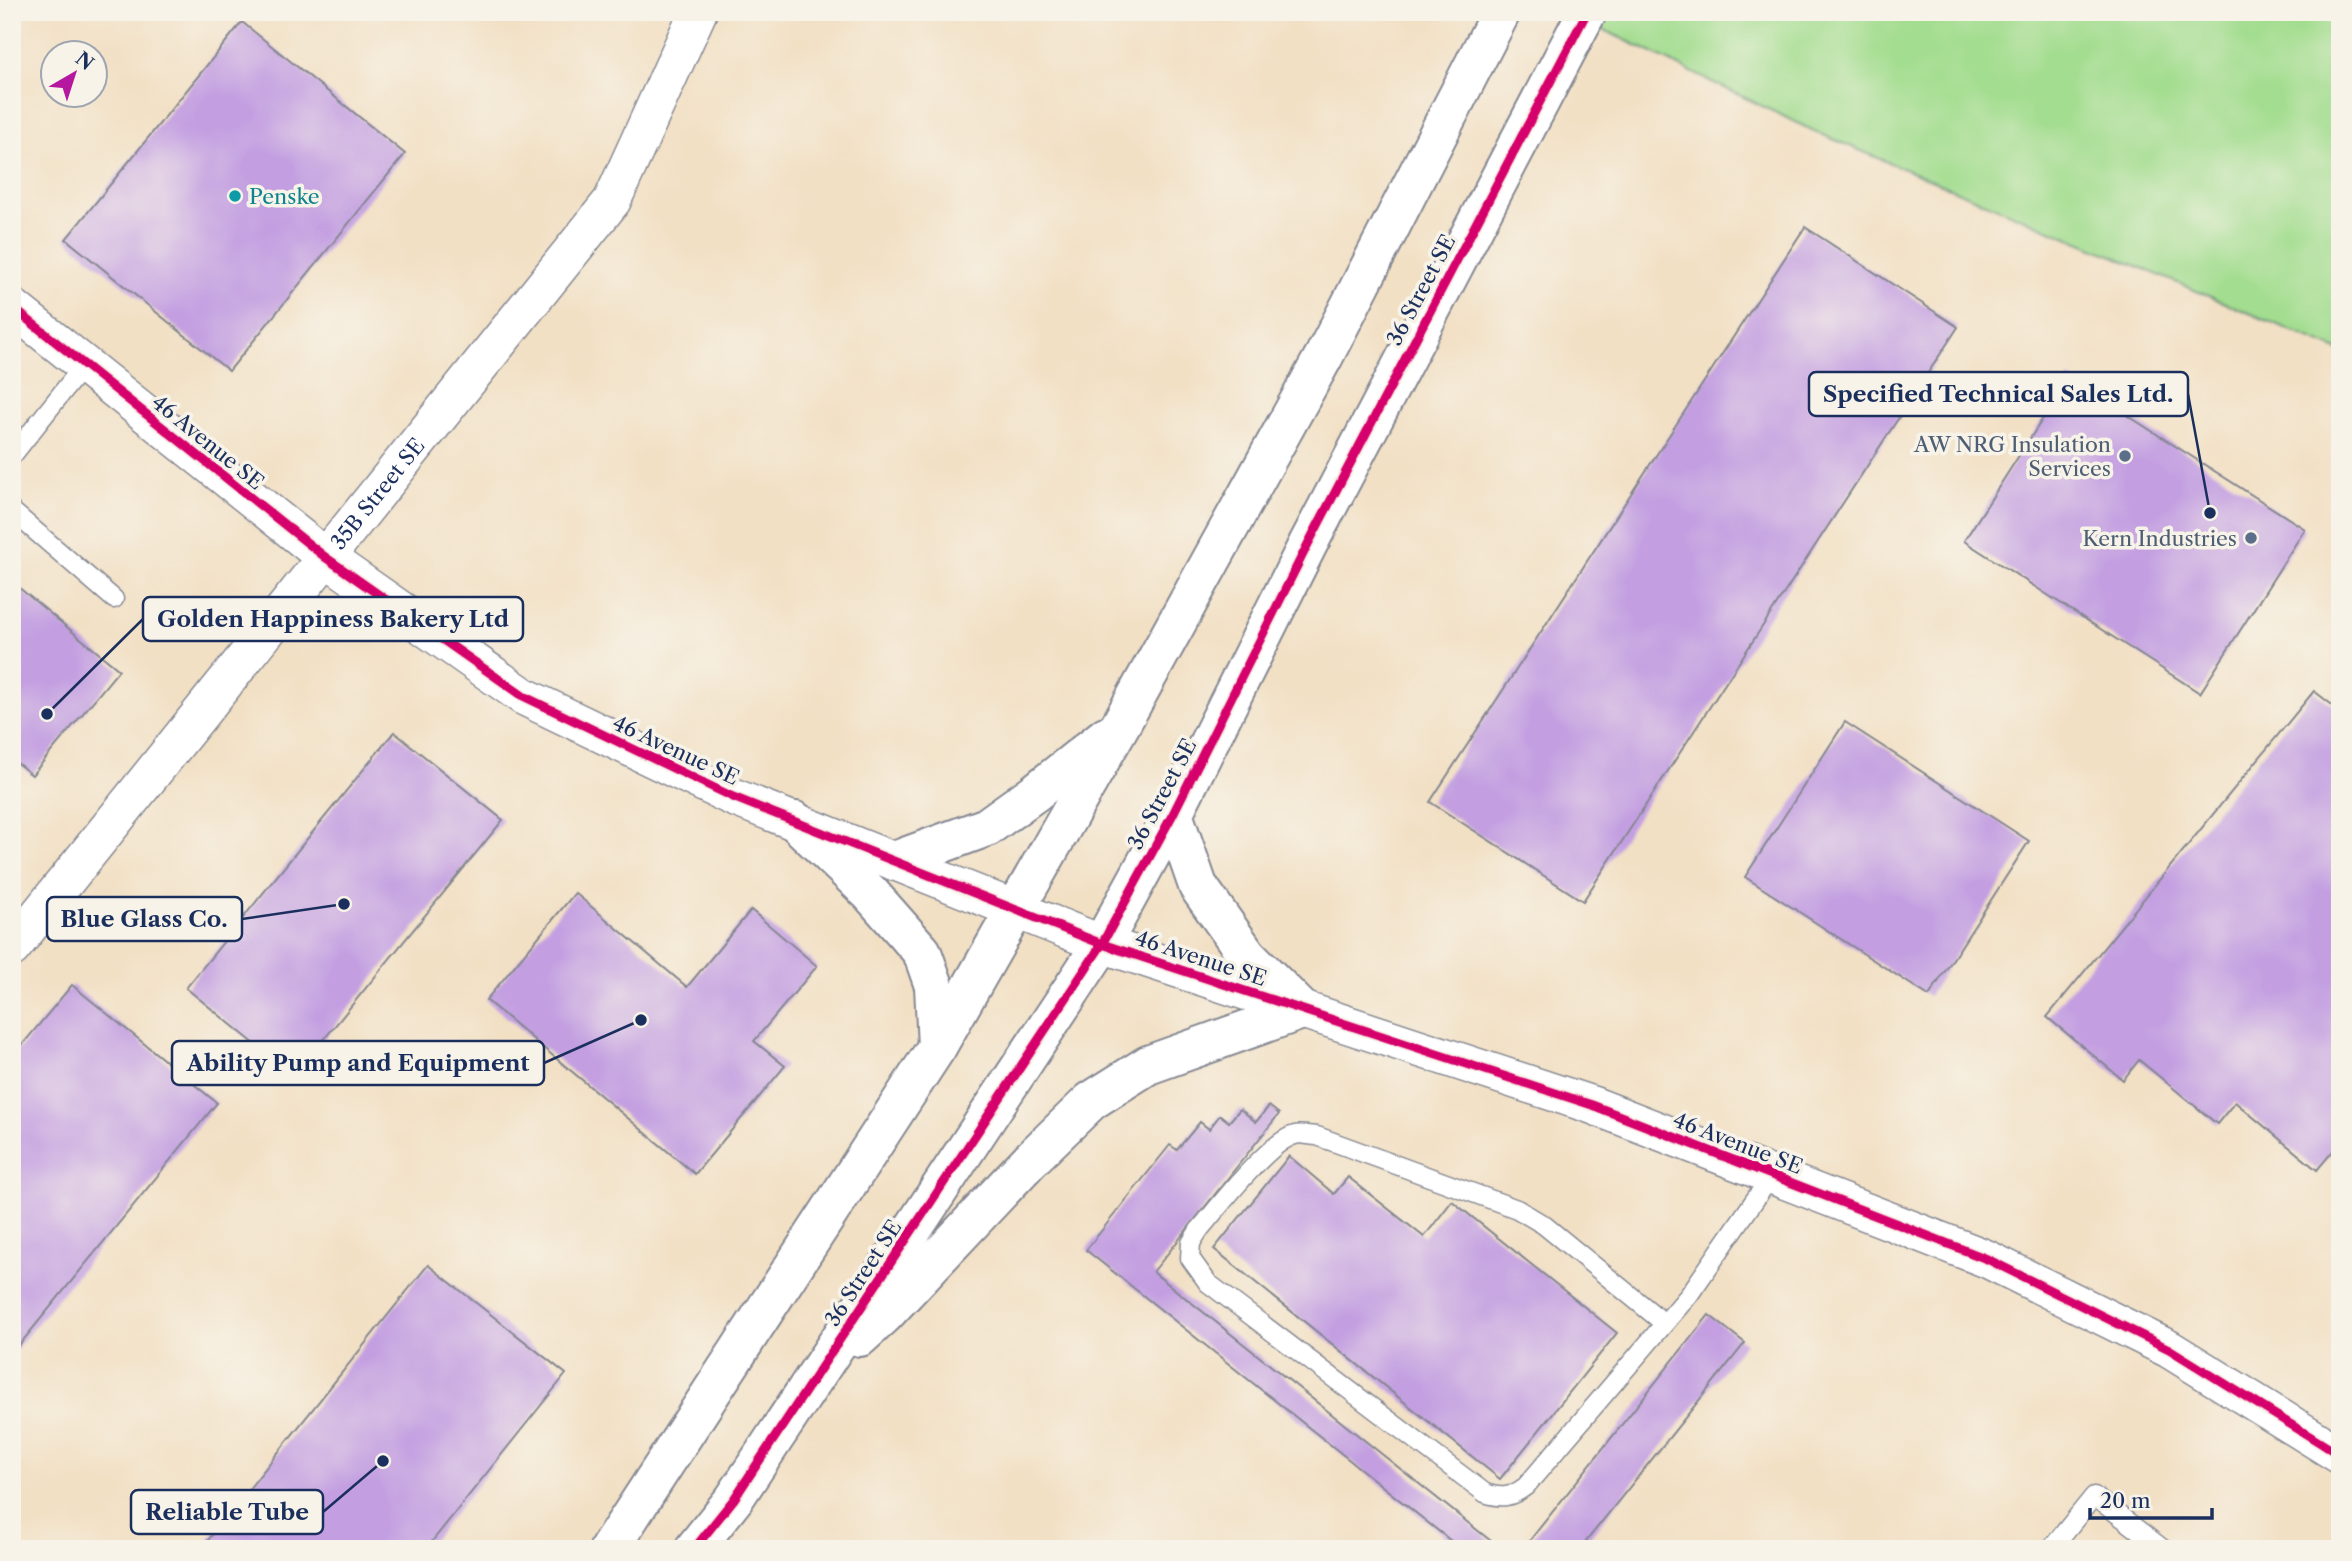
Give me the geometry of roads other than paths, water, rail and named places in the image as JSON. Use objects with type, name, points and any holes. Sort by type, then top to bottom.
[{"type":"street","name":"35B Street SE","points":[[12,948],[612,201],[698,12]]},
{"type":"street","points":[[609,1549],[937,1047],[1121,723],[1324,356],[1501,12]]},
{"type":"street","name":"36 Street SE","points":[[694,1549],[734,1499],[1102,944],[1173,814],[1308,544],[1587,12]]},
{"type":"street","name":"46 Avenue SE","points":[[12,307],[325,558],[523,696],[733,797],[1102,944],[1592,1105],[1999,1265],[2169,1349],[2340,1455]]},
{"type":"street","points":[[894,861],[987,827],[1037,791],[1121,723]]},
{"type":"street","points":[[818,1373],[884,1315],[1030,1160],[1091,1101],[1149,1065],[1302,1010],[1247,955],[1198,886],[1173,814]]},
{"type":"street","points":[[795,821],[870,893],[922,952],[933,986],[937,1047]]},
{"type":"lane","points":[[12,456],[84,365]]},
{"type":"lane","points":[[12,511],[114,598]]},
{"type":"lane","points":[[1664,1323],[1544,1225],[1517,1209],[1317,1136],[1296,1134],[1282,1141],[1199,1230],[1191,1243],[1190,1258],[1208,1283],[1485,1493],[1500,1498],[1515,1495],[1525,1486],[1689,1295],[1772,1175]]},
{"type":"lane","points":[[2051,1549],[2094,1496],[2163,1549]]},
{"type":"place","name":"Penske","points":[[235,196]]},
{"type":"place","name":"AW NRG Insulation Services","points":[[2125,456]]},
{"type":"place","name":"Specified Technical Sales Ltd.","points":[[2210,513]]},
{"type":"place","name":"Kern Industries","points":[[2251,538]]},
{"type":"place","name":"Golden Happiness Bakery Ltd","points":[[47,714]]},
{"type":"place","name":"Blue Glass Co.","points":[[344,904]]},
{"type":"place","name":"Ability Pump and Equipment","points":[[641,1020]]},
{"type":"place","name":"Reliable Tube","points":[[383,1461]]}]
